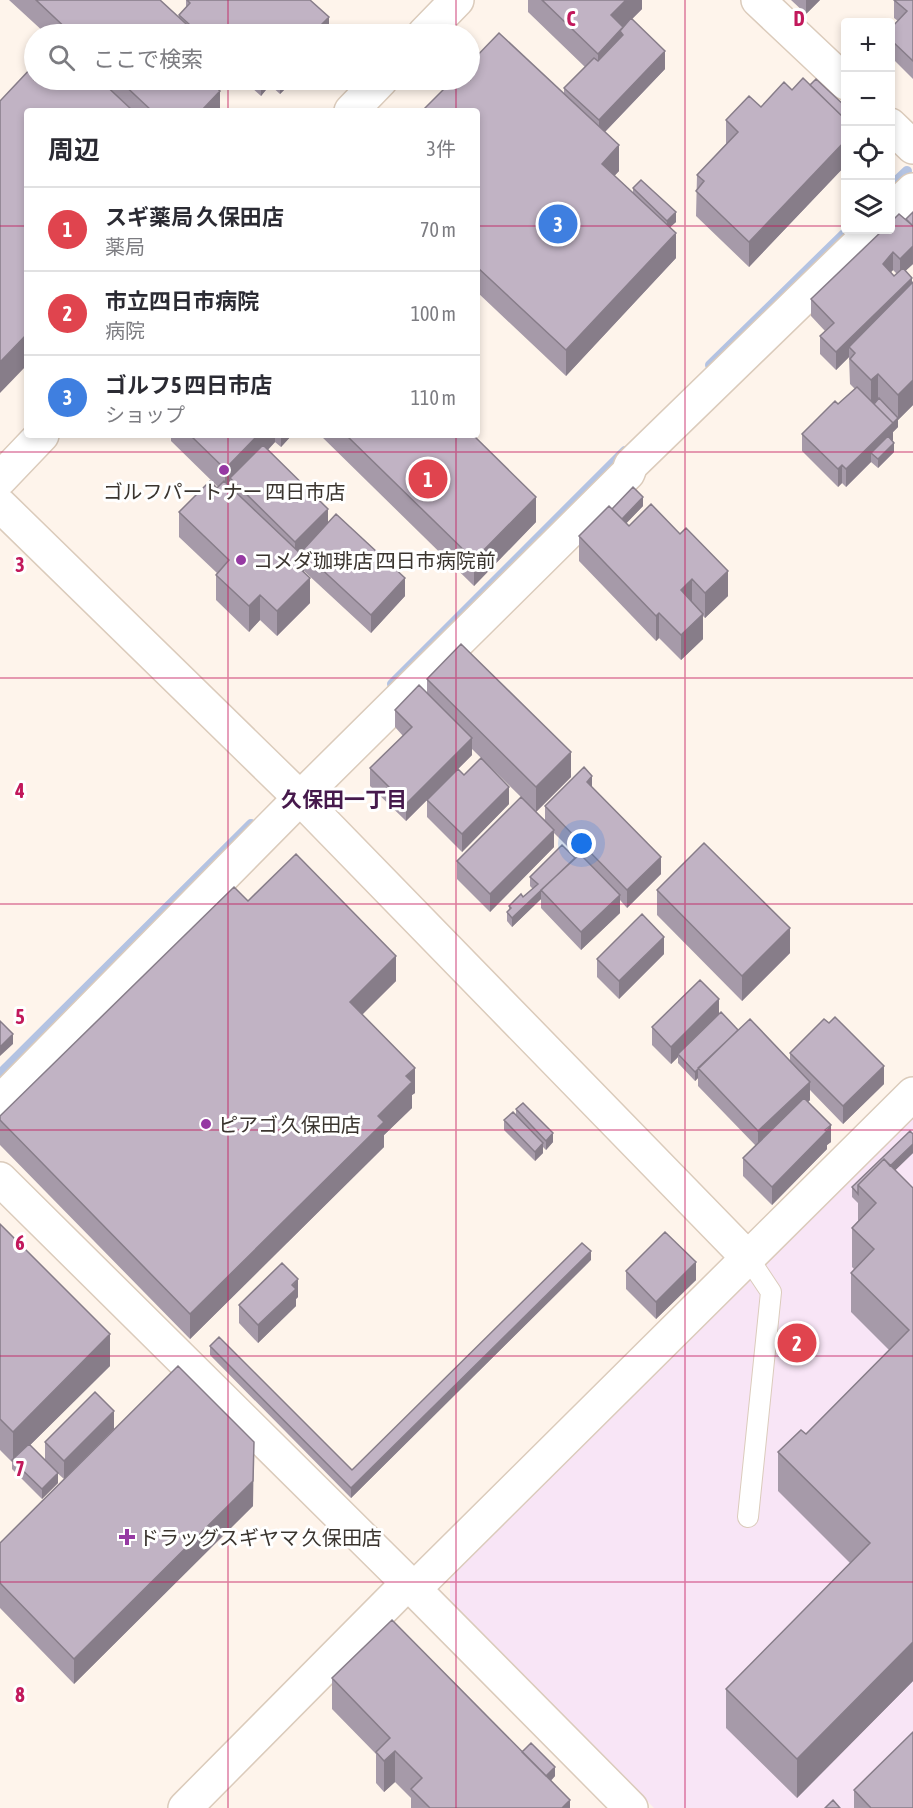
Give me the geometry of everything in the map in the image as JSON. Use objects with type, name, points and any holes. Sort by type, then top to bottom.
[{"type":"street","points":[[434,24],[457,0]]},
{"type":"street","points":[[758,0],[841,78]]},
{"type":"street","points":[[354,108],[371,90]]},
{"type":"street","points":[[892,126],[913,147]]},
{"type":"street","points":[[895,208],[913,190]]},
{"type":"street","points":[[0,1102],[300,798],[628,473],[631,465],[869,234]]},
{"type":"street","points":[[0,479],[39,438]]},
{"type":"street","points":[[0,505],[300,798],[749,1259]]},
{"type":"street","points":[[185,1808],[749,1259],[913,1094]]},
{"type":"street","points":[[0,1179],[411,1586],[631,1808]]},
{"type":"lane","points":[[748,1517],[771,1292],[749,1259]]},
{"type":"shaded area","points":[[913,1111],[913,1808],[654,1808],[450,1602],[450,1576]]},
{"type":"building","points":[[36,0],[160,0],[186,24],[61,24]]},
{"type":"building","points":[[187,0],[310,0],[329,17],[322,24],[189,24],[179,15],[190,3]]},
{"type":"building","points":[[542,0],[626,0],[611,15],[623,27],[598,54]]},
{"type":"building","points":[[894,0],[913,0],[913,61],[895,44],[895,24],[907,11]]},
{"type":"building","points":[[631,18],[665,51],[599,120],[564,88],[594,58],[598,61],[623,35],[620,31]]},
{"type":"building","points":[[499,33],[619,145],[602,164],[676,233],[566,350],[480,270],[480,108],[425,108],[443,90],[480,90],[480,53]]},
{"type":"building","points":[[24,76],[24,90],[111,90],[130,108],[24,108],[24,337],[0,362],[0,101]]},
{"type":"building","points":[[803,78],[841,115],[841,145],[749,242],[696,191],[704,181],[697,175],[738,132],[726,120],[749,96],[761,107],[784,82],[792,90]]},
{"type":"building","points":[[816,79],[841,102],[841,115],[810,85]]},
{"type":"building","points":[[130,90],[220,91],[204,108],[149,108]]},
{"type":"building","points":[[641,180],[676,212],[667,221],[633,188]]},
{"type":"building","points":[[913,212],[913,226],[906,219]]},
{"type":"building","points":[[899,214],[913,226],[913,246],[900,259],[893,252],[883,264],[894,276],[903,268],[912,278],[836,352],[820,336],[834,323],[811,299],[879,234],[895,234],[895,218]]},
{"type":"building","points":[[913,282],[913,380],[898,395],[878,374],[871,380],[850,359],[855,353],[849,347]]},
{"type":"building","points":[[857,387],[893,423],[846,469],[842,465],[838,469],[802,434],[835,401],[838,404]]},
{"type":"building","points":[[879,398],[898,418],[893,423],[874,404]]},
{"type":"building","points":[[888,436],[894,443],[878,459],[871,453]]},
{"type":"building","points":[[193,438],[255,438],[225,469]]},
{"type":"building","points":[[349,438],[476,438],[536,497],[474,560]]},
{"type":"building","points":[[263,445],[328,509],[295,542],[230,478]]},
{"type":"building","name":"コメダ珈琲店 四日市病院前","points":[[210,481],[217,488],[224,481],[304,557],[296,565],[310,578],[277,611],[260,595],[249,606],[216,575],[229,560],[179,512]]},
{"type":"building","points":[[633,487],[643,497],[622,519],[612,509]]},
{"type":"building","points":[[651,504],[680,534],[686,528],[728,571],[705,593],[692,579],[681,590],[703,614],[681,635],[659,613],[656,616],[579,536],[609,506],[629,526]]},
{"type":"building","points":[[336,514],[405,578],[371,615],[302,551]]},
{"type":"building","points":[[461,644],[571,752],[536,787],[427,679]]},
{"type":"building","points":[[419,685],[472,738],[406,804],[370,768],[412,727],[395,710]]},
{"type":"building","points":[[481,758],[509,787],[462,834],[427,800],[458,769],[464,775]]},
{"type":"building","points":[[584,767],[592,776],[587,782],[661,857],[627,890],[545,806]]},
{"type":"building","points":[[521,797],[554,830],[490,894],[457,861]]},
{"type":"building","points":[[704,843],[790,928],[742,976],[657,890]]},
{"type":"building","points":[[562,845],[575,858],[512,918],[507,912],[511,908],[509,906],[521,894],[523,897],[538,884],[530,877]]},
{"type":"building","name":"ピアゴ 久保田店","points":[[296,854],[396,956],[350,1002],[415,1068],[406,1076],[412,1082],[378,1116],[384,1122],[190,1314],[0,1120],[0,1116],[234,887],[248,901]]},
{"type":"building","points":[[580,854],[620,895],[581,932],[541,890]]},
{"type":"building","points":[[642,914],[664,937],[619,981],[597,959]]},
{"type":"building","points":[[700,980],[719,999],[671,1047],[652,1027]]},
{"type":"building","points":[[721,1012],[738,1030],[695,1072],[678,1054]]},
{"type":"building","points":[[835,1017],[884,1066],[843,1106],[790,1053],[824,1019],[829,1023]]},
{"type":"building","points":[[750,1019],[810,1082],[758,1131],[698,1068]]},
{"type":"building","points":[[0,1021],[13,1034],[0,1047]]},
{"type":"building","points":[[804,1098],[831,1125],[772,1187],[743,1158]]},
{"type":"building","points":[[523,1103],[553,1133],[546,1141],[516,1109]]},
{"type":"building","points":[[513,1112],[543,1143],[535,1152],[504,1120]]},
{"type":"building","points":[[910,1131],[913,1134],[913,1144],[890,1166],[884,1159],[858,1185],[858,1194],[852,1187]]},
{"type":"building","points":[[884,1159],[913,1188],[913,1642],[797,1759],[726,1689],[870,1543],[778,1452],[801,1430],[806,1434],[909,1330],[851,1273],[874,1249],[852,1228],[876,1203],[858,1185]]},
{"type":"building","points":[[0,1224],[110,1334],[13,1432],[0,1419]]},
{"type":"building","points":[[665,1232],[696,1262],[656,1302],[626,1271]]},
{"type":"building","points":[[582,1243],[591,1251],[351,1488],[210,1346],[219,1337],[352,1470]]},
{"type":"building","points":[[282,1263],[298,1279],[292,1285],[296,1289],[258,1325],[239,1305]]},
{"type":"building","name":"ドラッグスギヤマ 久保田店","points":[[178,1366],[254,1442],[253,1481],[74,1659],[0,1583],[0,1543]]},
{"type":"building","points":[[95,1392],[114,1411],[64,1461],[45,1442]]},
{"type":"building","points":[[29,1444],[58,1473],[42,1489],[12,1460]]},
{"type":"building","points":[[392,1620],[570,1800],[562,1808],[430,1808],[411,1789],[422,1778],[395,1751],[384,1761],[376,1752],[390,1738],[332,1678]]},
{"type":"building","points":[[913,1732],[913,1808],[871,1808],[854,1790]]},
{"type":"building","points":[[531,1743],[555,1767],[546,1776],[522,1752]]},
{"type":"building","points":[[833,1800],[840,1808],[825,1808]]},
{"type":"waterway","points":[[895,182],[907,171]]},
{"type":"waterway","points":[[710,365],[844,234]]},
{"type":"waterway","points":[[392,684],[625,451]]},
{"type":"waterway","points":[[0,1074],[251,824]]},
{"type":"place","name":"ゴルフ5 四日市店","points":[[558,224]]},
{"type":"place","name":"ゴルフパートナー 四日市店","points":[[224,470]]},
{"type":"place","name":"スギ薬局 久保田店","points":[[428,479]]},
{"type":"place","name":"コメダ珈琲店 四日市病院前","points":[[241,560]]},
{"type":"place","name":"ピアゴ 久保田店","points":[[206,1124]]},
{"type":"place","name":"市立四日市病院","points":[[797,1343]]},
{"type":"place","name":"ドラッグスギヤマ 久保田店","points":[[127,1537]]},
{"type":"district","name":"久保田一丁目","points":[[344,799]]}]
